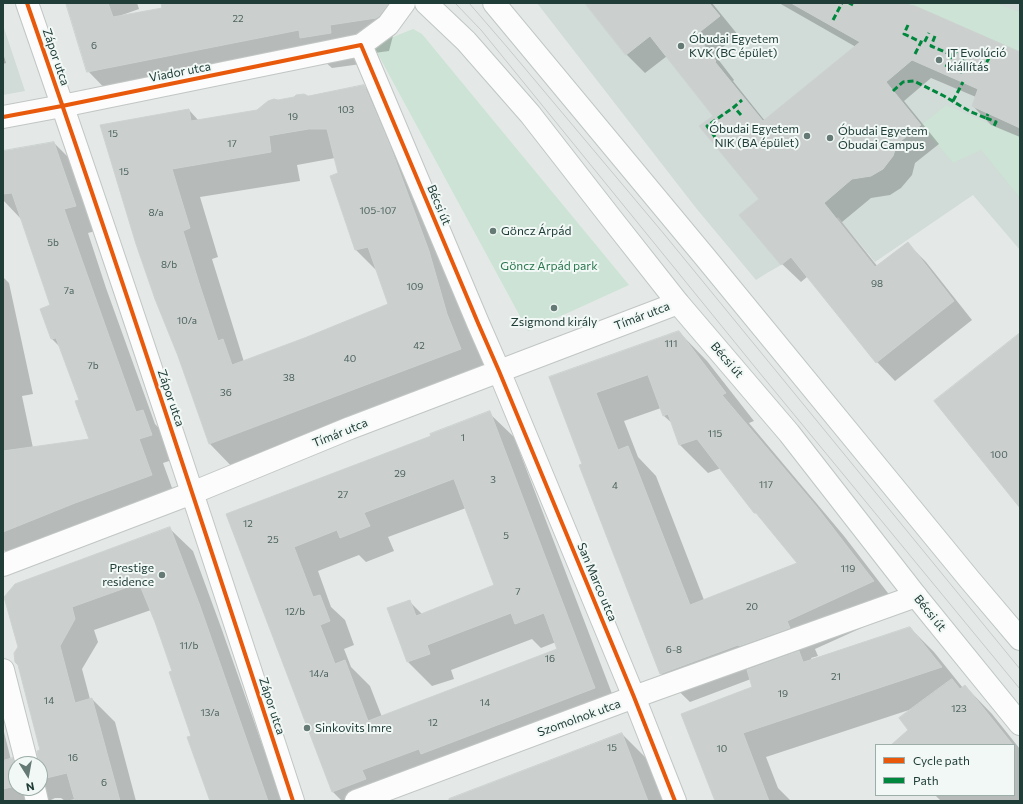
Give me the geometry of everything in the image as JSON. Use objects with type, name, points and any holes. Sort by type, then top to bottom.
[{"type":"street","name":"Zápor utca","points":[[27,3],[192,493],[293,801]]},
{"type":"street","name":"Viador utca","points":[[3,117],[361,45],[388,26],[404,3]]},
{"type":"street","name":"Bécsi út","points":[[426,3],[466,41],[530,114],[678,303],[789,433],[916,596],[1020,724]]},
{"type":"street","points":[[494,4],[673,217],[1020,639]]},
{"type":"street","name":"Bécsi út","points":[[361,45],[471,308],[499,371]]},
{"type":"street","name":"Tímár utca","points":[[3,565],[192,493],[350,428],[678,303]]},
{"type":"street","name":"San Marco utca","points":[[499,371],[634,697],[675,801]]},
{"type":"street","name":"Szomolnok utca","points":[[356,801],[634,697],[916,596]]},
{"type":"street","points":[[3,670],[25,756]]},
{"type":"shaded area","name":"Óbudai Egyetem Óbudai Campus","points":[[537,3],[1020,3],[1020,250],[973,195],[875,262],[838,217],[781,265],[756,280],[696,208]]},
{"type":"shaded area","points":[[3,25],[25,91],[3,95]]},
{"type":"green space","points":[[906,3],[996,3],[1020,12],[1020,52],[915,6],[913,7]]},
{"type":"green space","name":"Göncz Árpád park","points":[[413,29],[422,34],[629,285],[528,331],[373,45]]},
{"type":"green space","points":[[946,105],[1020,137],[1020,198],[981,150],[953,163],[921,125]]},
{"type":"building","points":[[66,3],[108,3],[113,17],[162,8],[161,3],[389,3],[376,18],[330,25],[331,33],[300,38],[299,30],[87,72]]},
{"type":"building","name":"Óbudai Egyetem NIK (BA épület)","points":[[585,3],[709,3],[720,16],[696,35],[716,61],[715,62],[763,121],[860,42],[791,3],[906,3],[1020,52],[1020,128],[972,106],[978,89],[912,60],[886,82],[921,125],[897,144],[893,156],[883,169],[871,176],[852,179],[824,203],[875,267],[908,242],[954,301],[876,363],[791,257],[781,265],[739,215],[759,199],[699,126],[713,116],[650,36],[626,55]]},
{"type":"building","points":[[364,85],[389,143],[429,251],[447,314],[461,349],[209,444],[136,244],[100,125],[189,109],[191,121],[257,110],[268,101],[274,99],[278,100],[304,94],[308,96]],"holes":[[[309,129],[327,129],[338,173],[330,176],[355,250],[368,247],[388,304],[307,337],[232,365],[223,339],[218,341],[183,231],[190,228],[172,169],[271,152],[269,136]]]},
{"type":"building","points":[[54,142],[76,206],[64,209],[136,412],[143,410],[152,435],[139,439],[152,475],[75,503],[3,532],[3,451],[89,439],[75,401],[79,400],[56,338],[51,339],[40,309],[50,305],[12,193],[3,194],[3,151]]},
{"type":"building","points":[[679,331],[726,393],[722,395],[816,506],[874,581],[787,621],[790,628],[739,646],[738,645],[660,674],[579,465],[582,464],[549,377]],"holes":[[[648,375],[663,416],[668,414],[679,445],[697,439],[754,513],[756,513],[797,563],[690,605],[628,446],[618,450],[596,393]]]},
{"type":"building","points":[[1020,333],[1020,508],[934,401]]},
{"type":"building","points":[[490,411],[595,688],[421,754],[419,749],[362,770],[366,779],[332,792],[226,514],[431,436],[430,434]],"holes":[[[454,479],[494,585],[416,616],[410,600],[387,608],[407,662],[430,654],[427,645],[511,613],[515,624],[544,613],[557,649],[368,721],[345,660],[335,664],[320,625],[330,621],[320,595],[313,597],[294,547],[337,530],[340,538],[370,526],[364,513]]]},
{"type":"building","points":[[170,527],[200,606],[268,801],[210,801],[187,737],[191,736],[169,672],[172,671],[155,622],[139,583],[72,607],[75,619],[60,646],[75,703],[92,698],[120,801],[75,801],[67,773],[48,778],[48,756],[38,756],[37,751],[40,750],[18,665],[15,662],[14,653],[18,647],[4,597],[15,584]]},
{"type":"building","points":[[910,627],[942,667],[743,733],[769,801],[715,801],[681,714],[752,687],[747,670],[799,651],[803,662]]},
{"type":"building","points":[[952,679],[960,689],[965,685],[1012,744],[892,744],[908,730],[899,718]]},
{"type":"building","points":[[622,733],[648,801],[449,801],[449,799]]},
{"type":"building","points":[[8,760],[8,788],[3,789],[3,761]]},
{"type":"tram line","points":[[455,3],[481,30],[759,372],[1020,689]]},
{"type":"tram line","points":[[469,3],[664,234],[1020,669]]},
{"type":"marked path","points":[[833,20],[842,3]]},
{"type":"marked path","points":[[849,3],[853,5]]},
{"type":"marked path","points":[[908,25],[904,34],[921,42]]},
{"type":"marked path","points":[[915,54],[921,42],[924,43],[929,33]]},
{"type":"marked path","points":[[935,36],[931,46],[952,55]]},
{"type":"marked path","points":[[946,67],[952,55],[954,56],[959,46]]},
{"type":"marked path","points":[[960,73],[965,62],[961,60],[965,48]]},
{"type":"marked path","points":[[965,62],[983,69],[989,58]]},
{"type":"marked path","points":[[893,91],[903,82],[914,81],[971,112],[986,118],[988,114]]},
{"type":"marked path","points":[[953,101],[963,82]]},
{"type":"marked path","points":[[741,115],[734,107],[742,100]]},
{"type":"marked path","points":[[715,137],[707,126],[734,107]]},
{"type":"marked path","points":[[986,118],[996,122],[993,128]]},
{"type":"cycle path","points":[[27,3],[129,302],[293,801]]},
{"type":"cycle path","points":[[3,117],[361,45],[499,371],[634,697],[675,801]]},
{"type":"place","name":"Óbudai Egyetem KVK (BC épület)","points":[[681,46]]},
{"type":"place","name":"IT Evolúció kiállítás","points":[[939,60]]},
{"type":"place","name":"Óbudai Egyetem NIK (BA épület)","points":[[807,136]]},
{"type":"place","name":"Óbudai Egyetem Óbudai Campus","points":[[830,138]]},
{"type":"place","name":"Göncz Árpád","points":[[493,231]]},
{"type":"place","name":"Zsigmond király","points":[[554,308]]},
{"type":"place","name":"Prestige residence","points":[[162,575]]},
{"type":"place","name":"Sinkovits Imre","points":[[307,728]]}]
